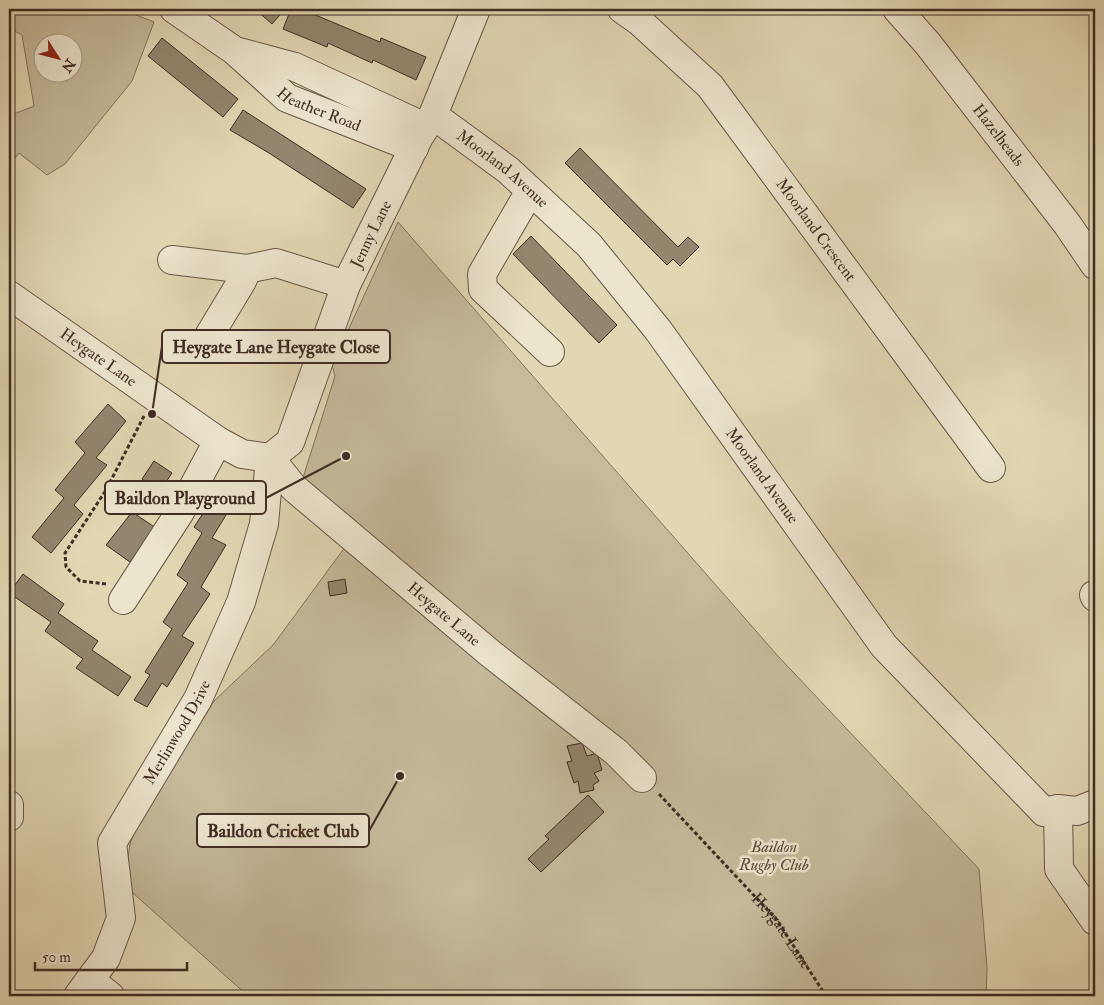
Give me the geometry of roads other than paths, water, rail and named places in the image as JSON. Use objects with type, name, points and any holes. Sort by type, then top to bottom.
[{"type":"street","name":"Heather Road","points":[[174,9],[235,51],[295,67],[424,130]]},
{"type":"street","name":"Jenny Lane","points":[[270,458],[290,442],[346,285],[424,130],[476,9]]},
{"type":"street","name":"Moorland Crescent","points":[[622,9],[639,21],[710,86],[991,468]]},
{"type":"street","name":"Hazelheads","points":[[897,9],[928,44],[1066,224],[1095,265]]},
{"type":"street","name":"Moorland Avenue","points":[[424,130],[508,170],[589,245],[658,330],[884,646],[1044,812],[1058,810],[1077,812],[1095,804]]},
{"type":"street","points":[[530,190],[482,274],[483,289],[550,352]]},
{"type":"street","points":[[172,260],[247,269],[276,264],[346,285]]},
{"type":"street","points":[[201,349],[247,269]]},
{"type":"street","name":"Heygate Lane","points":[[9,296],[218,441],[242,454],[270,458],[294,488],[491,654],[616,752],[642,778]]},
{"type":"street","points":[[129,591],[180,512],[218,441]]},
{"type":"street","name":"Merlinwood Drive","points":[[93,991],[121,918],[112,843],[198,699],[241,602],[264,524],[270,458]]},
{"type":"street","points":[[9,805],[9,817]]},
{"type":"street","points":[[1058,810],[1059,869],[1095,921]]},
{"type":"place","name":"Heygate Lane Heygate Close","points":[[152,414]]},
{"type":"place","name":"Baildon Playground","points":[[346,456]]},
{"type":"place","name":"Baildon Cricket Club","points":[[400,776]]},
{"type":"park label","name":"Baildon Rugby Club","points":[[774,856]]}]
